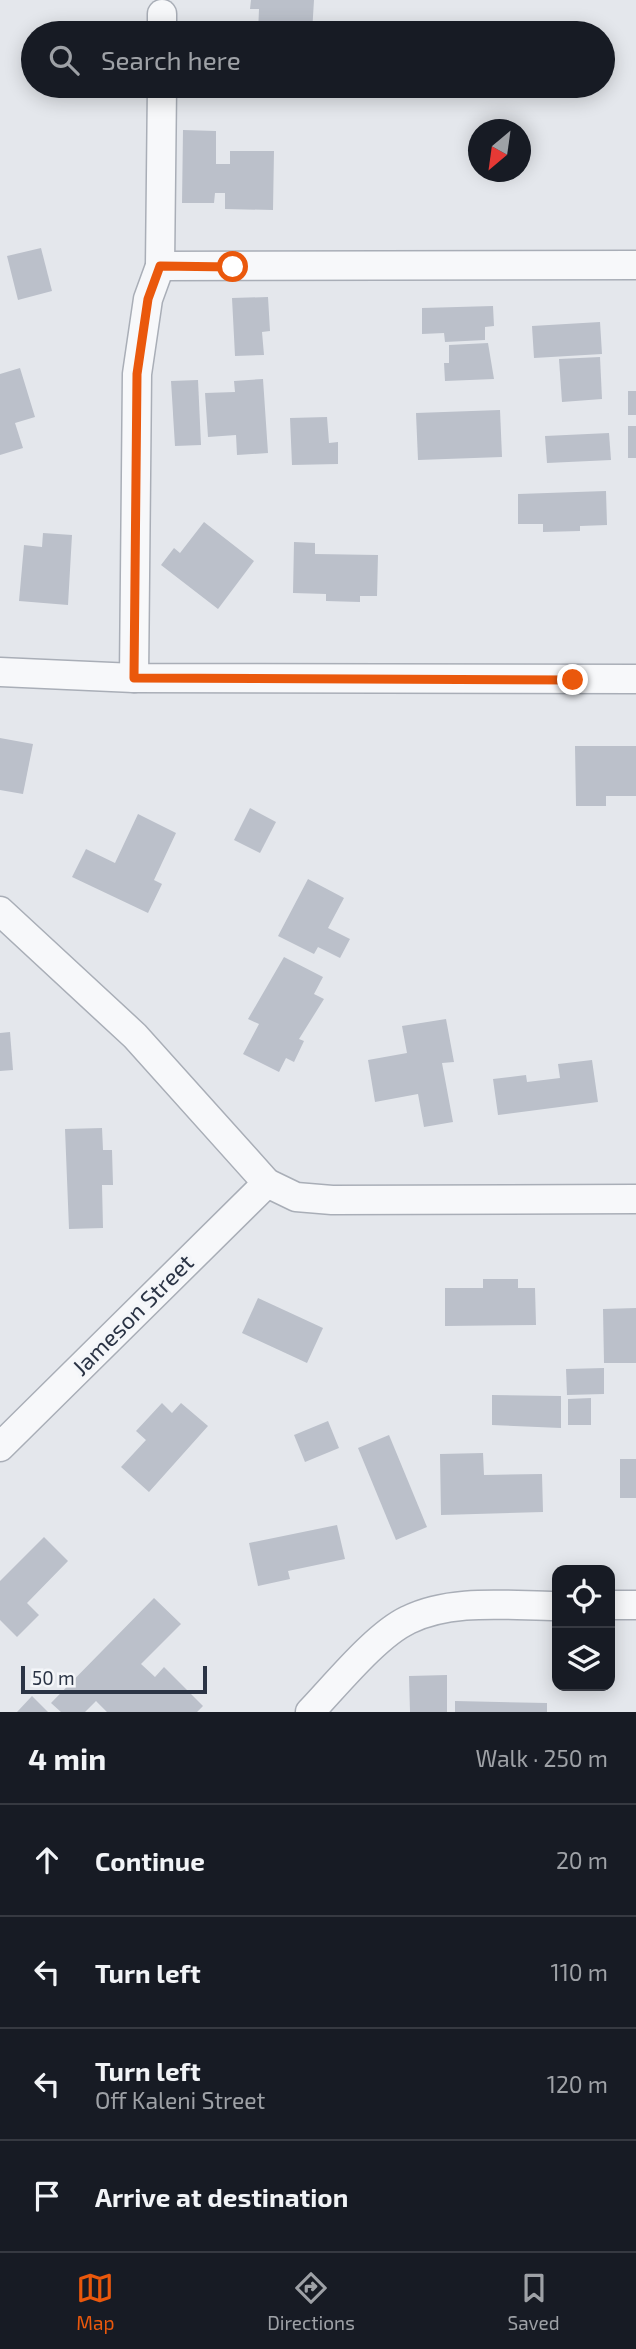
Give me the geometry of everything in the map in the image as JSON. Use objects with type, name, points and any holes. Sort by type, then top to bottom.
[{"type":"street","points":[[134,678],[137,374],[148,299],[160,266],[162,98]]},
{"type":"street","points":[[160,266],[636,265]]},
{"type":"street","points":[[0,672],[134,678],[636,679]]},
{"type":"street","points":[[0,911],[135,1036],[267,1183],[296,1197],[332,1200],[636,1199]]},
{"type":"street","name":"Jameson Street","points":[[0,1447],[267,1183]]},
{"type":"street","points":[[310,1712],[373,1647],[406,1620],[439,1609],[552,1605]]},
{"type":"street","points":[[615,1605],[636,1605]]},
{"type":"building","points":[[251,0],[314,0],[313,21],[258,21],[259,9],[250,9]]},
{"type":"building","points":[[183,130],[216,131],[216,164],[230,164],[230,151],[274,151],[273,210],[225,209],[225,193],[215,193],[214,203],[182,203]]},
{"type":"building","points":[[41,248],[52,291],[18,300],[7,256]]},
{"type":"building","points":[[268,297],[270,331],[262,332],[264,355],[235,356],[232,298]]},
{"type":"building","points":[[493,306],[494,326],[485,327],[485,340],[445,342],[444,333],[422,334],[422,308]]},
{"type":"building","points":[[600,322],[602,354],[534,358],[532,326]]},
{"type":"building","points":[[488,343],[494,379],[445,381],[444,363],[449,363],[449,345]]},
{"type":"building","points":[[600,357],[602,399],[562,402],[559,359]]},
{"type":"building","points":[[20,368],[35,417],[15,423],[23,448],[0,455],[0,374]]},
{"type":"building","points":[[263,379],[268,453],[237,455],[236,435],[208,437],[205,393],[235,392],[234,381]]},
{"type":"building","points":[[198,380],[201,445],[175,446],[171,381]]},
{"type":"building","points":[[628,391],[636,391],[636,415],[628,415]]},
{"type":"building","points":[[500,410],[502,457],[418,460],[416,413]]},
{"type":"building","points":[[327,417],[329,443],[338,442],[338,464],[292,465],[290,418]]},
{"type":"building","points":[[628,426],[636,426],[636,458],[628,458]]},
{"type":"building","points":[[609,433],[611,460],[547,463],[545,436]]},
{"type":"building","points":[[606,491],[607,525],[580,526],[580,531],[543,532],[543,524],[518,524],[518,494]]},
{"type":"building","points":[[204,522],[254,561],[218,609],[161,565],[174,548],[180,553]]},
{"type":"building","points":[[43,533],[72,535],[68,605],[19,601],[24,545],[42,547]]},
{"type":"building","points":[[294,542],[315,543],[315,554],[378,555],[377,596],[360,596],[360,602],[326,601],[326,594],[293,593]]},
{"type":"building","points":[[0,738],[33,744],[23,794],[0,790]]},
{"type":"building","points":[[575,746],[636,746],[636,796],[606,796],[606,806],[576,806]]},
{"type":"building","points":[[250,808],[276,822],[260,853],[234,840]]},
{"type":"building","points":[[138,814],[176,833],[154,880],[162,884],[148,913],[72,877],[86,849],[115,863]]},
{"type":"building","points":[[308,879],[344,898],[328,928],[350,939],[340,958],[318,947],[314,954],[278,936]]},
{"type":"building","points":[[284,957],[323,977],[314,994],[324,999],[299,1039],[304,1041],[294,1062],[286,1058],[279,1072],[243,1054],[259,1024],[248,1019]]},
{"type":"building","points":[[446,1019],[454,1062],[442,1063],[453,1122],[424,1127],[418,1094],[375,1102],[368,1060],[407,1053],[402,1026]]},
{"type":"building","points":[[10,1032],[13,1070],[0,1071],[0,1033]]},
{"type":"building","points":[[592,1060],[598,1102],[498,1115],[493,1079],[526,1075],[527,1082],[560,1078],[558,1064]]},
{"type":"building","points":[[102,1128],[103,1150],[112,1150],[113,1185],[102,1185],[103,1228],[69,1229],[65,1129]]},
{"type":"building","points":[[483,1279],[518,1279],[518,1288],[535,1288],[536,1325],[445,1326],[445,1288],[483,1288]]},
{"type":"building","points":[[258,1298],[323,1328],[307,1363],[242,1333]]},
{"type":"building","points":[[636,1308],[636,1363],[604,1363],[603,1309]]},
{"type":"building","points":[[604,1368],[604,1394],[567,1395],[566,1369]]},
{"type":"building","points":[[492,1395],[561,1396],[561,1428],[492,1425]]},
{"type":"building","points":[[591,1398],[591,1425],[568,1425],[568,1399]]},
{"type":"building","points":[[162,1403],[172,1413],[181,1403],[208,1426],[149,1492],[121,1467],[146,1440],[136,1431]]},
{"type":"building","points":[[328,1421],[339,1448],[305,1462],[294,1435]]},
{"type":"building","points":[[389,1435],[427,1527],[396,1540],[358,1448]]},
{"type":"building","points":[[483,1453],[484,1475],[542,1474],[543,1512],[441,1515],[440,1454]]},
{"type":"building","points":[[620,1459],[636,1459],[636,1498],[620,1498]]},
{"type":"building","points":[[337,1525],[345,1559],[288,1571],[290,1579],[258,1586],[249,1543]]},
{"type":"building","points":[[44,1537],[68,1561],[27,1603],[39,1615],[17,1637],[0,1620],[0,1581]]},
{"type":"building","points":[[154,1598],[181,1624],[141,1664],[155,1677],[164,1667],[203,1706],[197,1712],[107,1712],[96,1701],[85,1712],[61,1712],[51,1703]]},
{"type":"building","points":[[447,1675],[447,1712],[410,1712],[409,1676]]},
{"type":"building","points":[[32,1696],[48,1712],[17,1712]]},
{"type":"building","points":[[455,1701],[547,1703],[547,1712],[455,1712]]},
{"type":"route","points":[[233,267],[160,266],[148,299],[137,374],[134,678],[573,680]]}]
